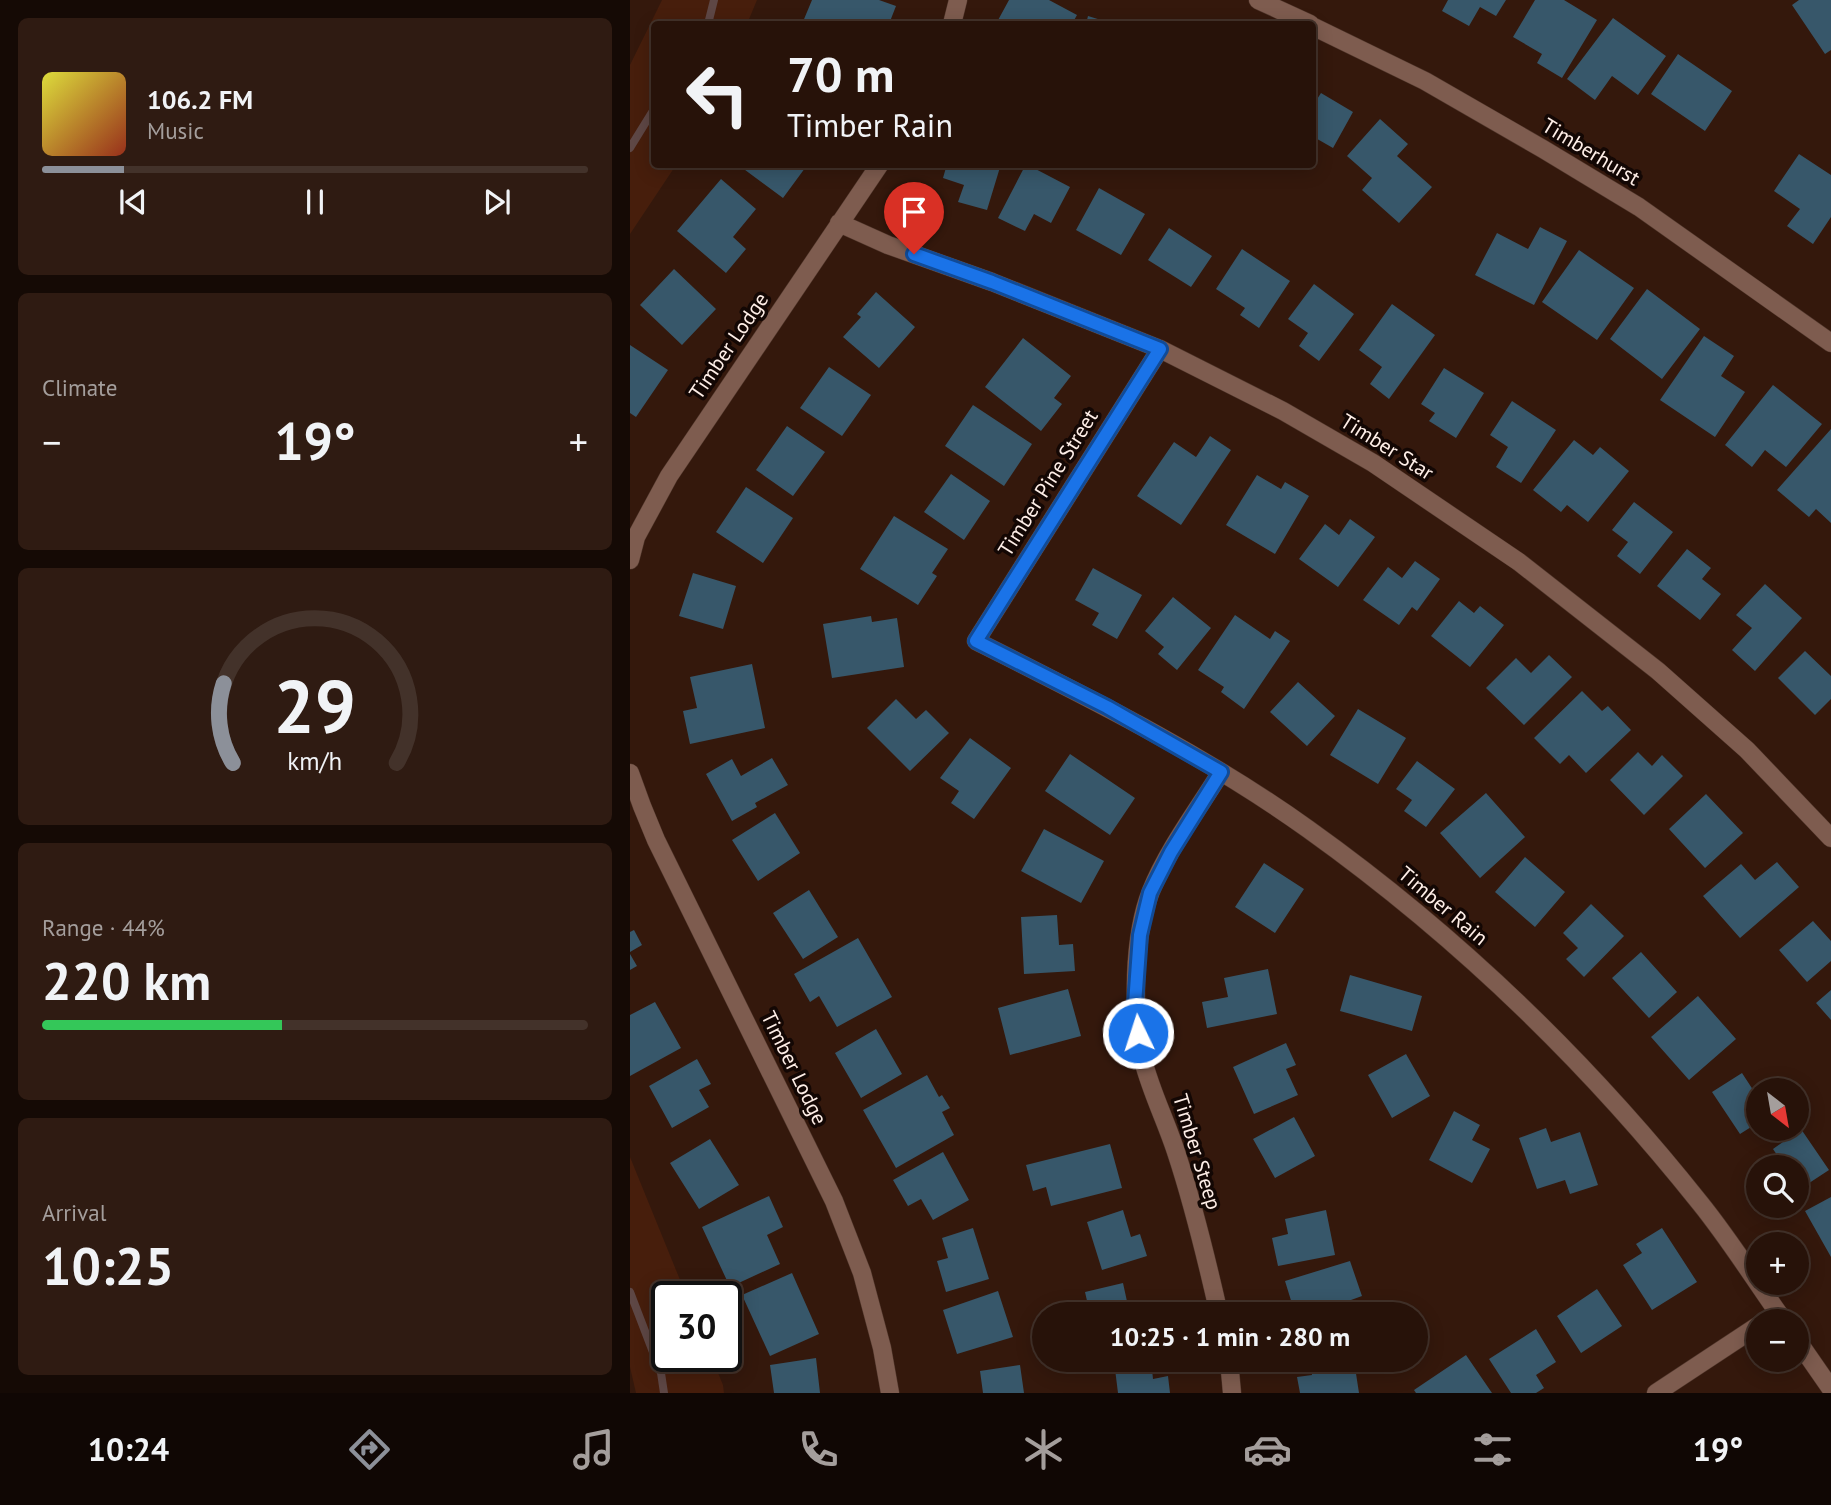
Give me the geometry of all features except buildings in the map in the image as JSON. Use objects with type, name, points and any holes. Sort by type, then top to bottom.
[{"type":"street","points":[[953,21],[958,0]]},
{"type":"street","name":"Timberhurst","points":[[1258,0],[1303,21]]},
{"type":"street","name":"Timberhurst","points":[[1316,27],[1425,81],[1627,200],[1831,343]]},
{"type":"street","name":"Timber Lodge","points":[[630,560],[636,537],[669,476],[877,168]]},
{"type":"street","name":"Timber Star","points":[[839,223],[888,245],[992,282],[1160,349],[1283,411],[1362,456],[1519,562],[1658,671],[1747,750],[1831,838]]},
{"type":"street","name":"Timber Pine Street","points":[[976,641],[1160,349]]},
{"type":"street","name":"Timber Rain","points":[[976,641],[1107,707],[1221,772],[1306,827],[1386,886],[1496,981],[1575,1060],[1637,1128],[1701,1205],[1770,1309]]},
{"type":"street","name":"Timber Lodge","points":[[630,772],[656,840],[834,1201],[862,1273],[882,1348],[890,1393]]},
{"type":"street","name":"Timber Steep","points":[[1217,1302],[1177,1155],[1144,1062],[1135,1004],[1140,935],[1150,893],[1171,852],[1221,772]]},
{"type":"street","points":[[1656,1393],[1746,1334]]},
{"type":"street","points":[[1809,1357],[1831,1389]]},
{"type":"street","points":[[1230,1372],[1232,1393]]},
{"type":"shaded area","points":[[662,0],[757,0],[748,21],[652,21]]},
{"type":"shaded area","points":[[651,22],[651,168],[674,168],[630,234],[630,65]]},
{"type":"shaded area","points":[[630,1157],[680,1281],[651,1281],[651,1372],[718,1372],[724,1393],[636,1393],[630,1367]]},
{"type":"waterway","points":[[709,21],[714,0]]},
{"type":"waterway","points":[[630,148],[651,114]]},
{"type":"waterway","points":[[630,1292],[661,1373],[664,1393]]},
{"type":"route","points":[[914,254],[1160,349],[976,641],[1107,707],[1221,772],[1171,852],[1150,893],[1140,935],[1135,1004],[1138,1033]]}]
